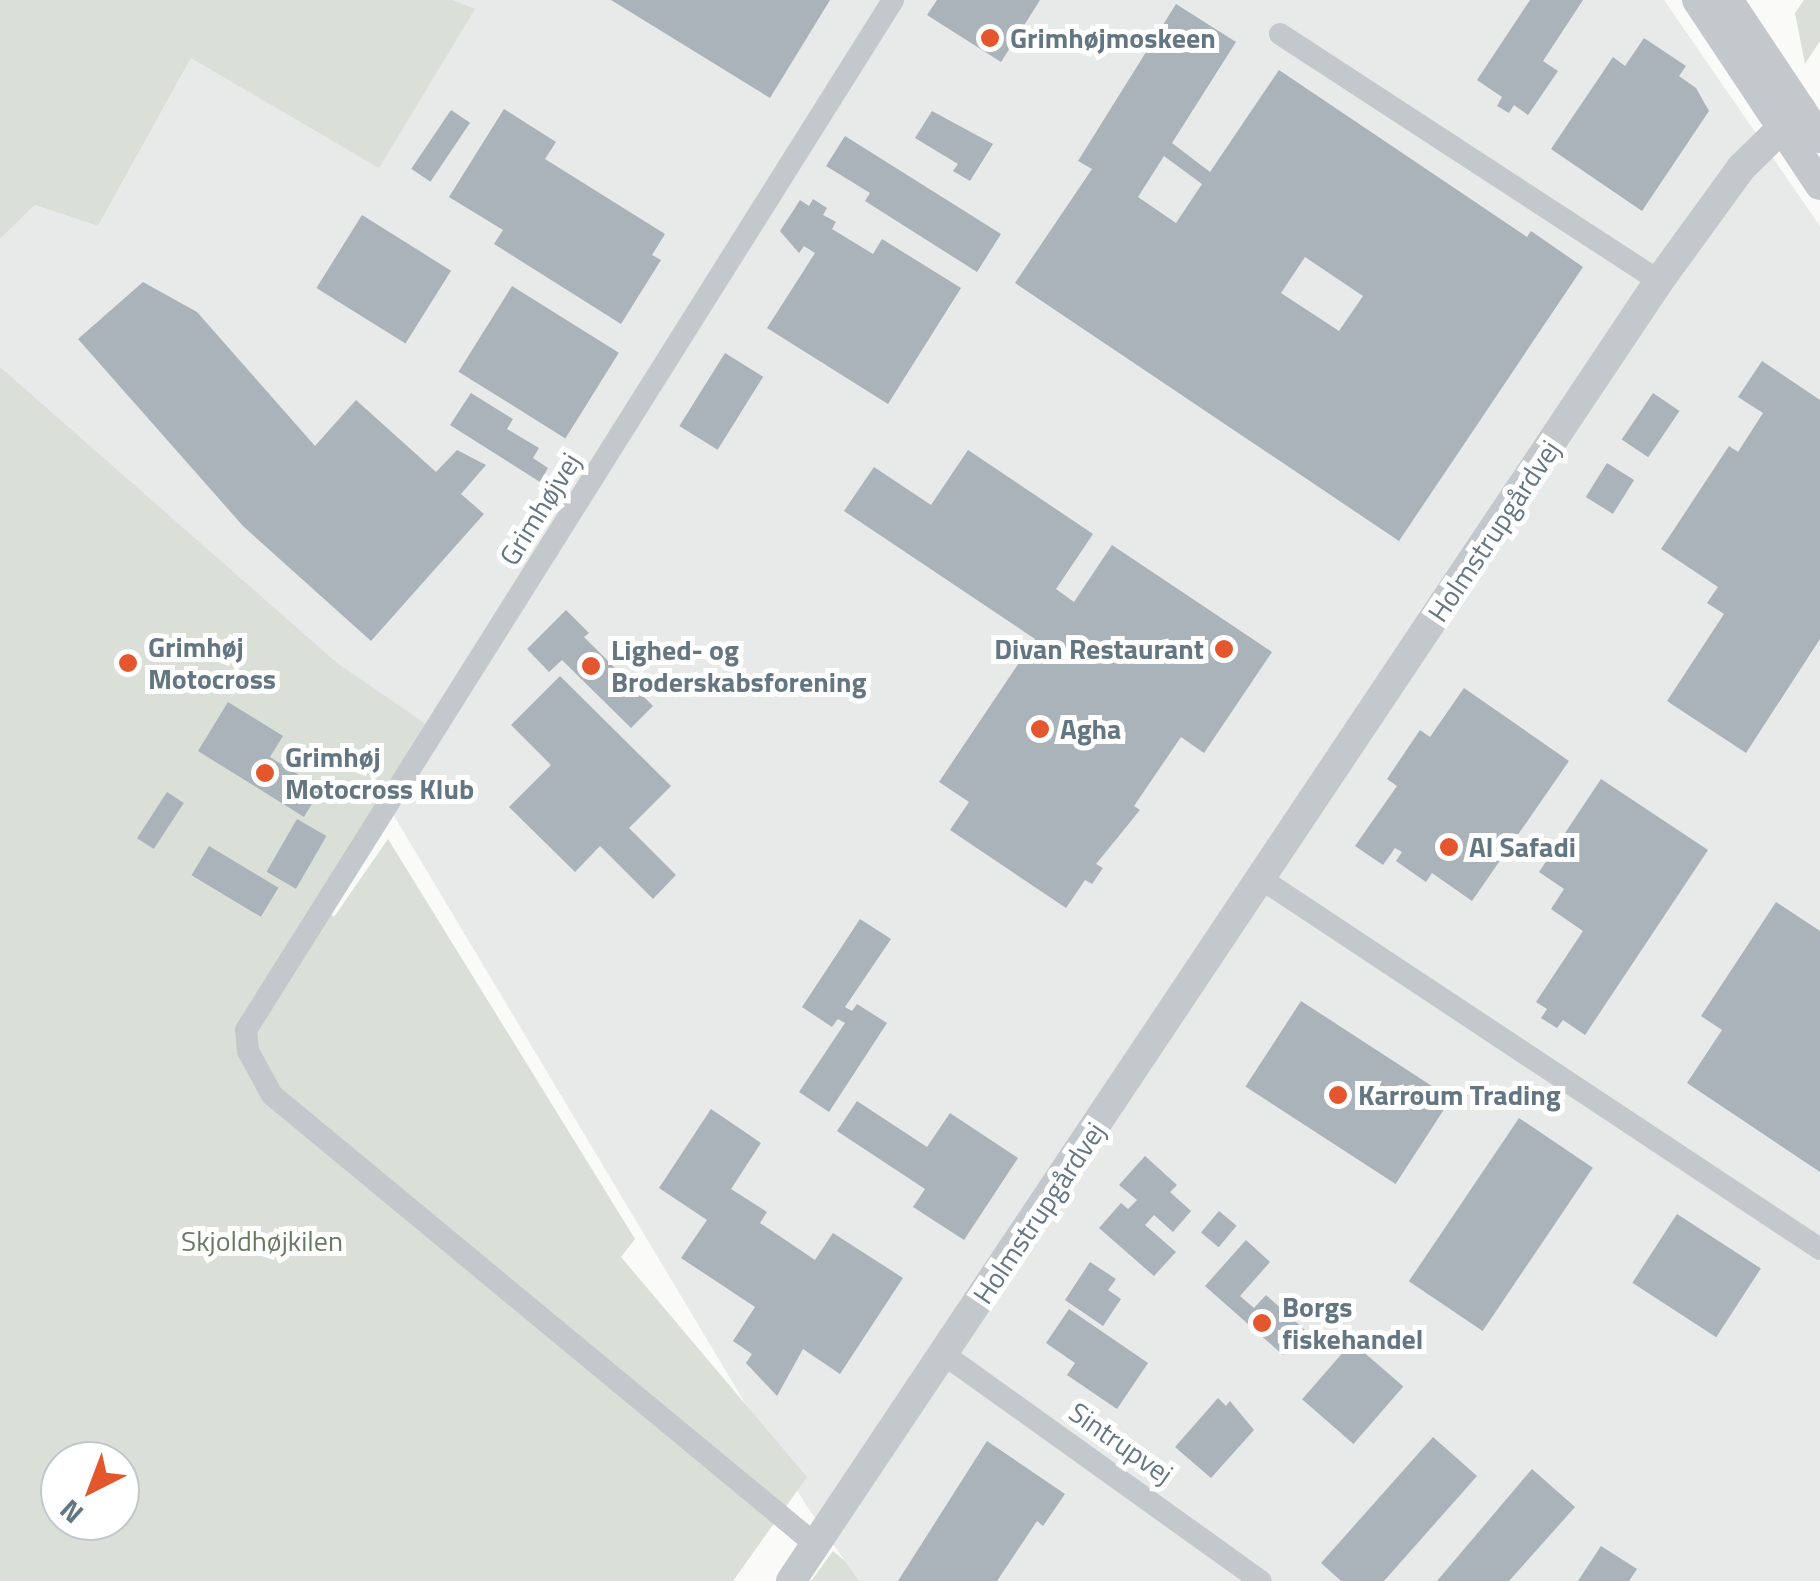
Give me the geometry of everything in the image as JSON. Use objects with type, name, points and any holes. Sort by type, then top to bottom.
[{"type":"street","name":"Grimhøjvej","points":[[816,1545],[292,1114],[272,1095],[248,1050],[246,1030],[254,1010],[893,0]]},
{"type":"street","points":[[1698,0],[1791,120],[1820,138]]},
{"type":"street","points":[[1728,0],[1791,120],[1820,186]]},
{"type":"street","points":[[1280,34],[1659,280]]},
{"type":"street","name":"Holmstrupgårdvej","points":[[791,1581],[1659,280],[1741,168],[1791,120]]},
{"type":"street","points":[[1262,880],[1820,1249]]},
{"type":"street","name":"Sintrupvej","points":[[945,1355],[1261,1581]]},
{"type":"shaded area","points":[[453,0],[1664,0],[1820,226],[1820,1581],[859,1581],[806,1505],[382,796],[0,368],[0,239],[35,205],[98,226],[191,58],[475,10]]},
{"type":"green space","points":[[0,0],[453,0],[475,9],[379,168],[191,58],[98,226],[35,205],[0,239]]},
{"type":"green space","points":[[1804,0],[1820,0],[1820,41],[1805,64],[1795,13]]},
{"type":"green space","name":"Skjoldhøjkilen","points":[[0,367],[337,663],[436,731],[322,903],[334,917],[388,839],[635,1239],[621,1257],[807,1477],[733,1581],[0,1581]]},
{"type":"green space","points":[[833,1551],[845,1561],[859,1581],[811,1581]]},
{"type":"building","points":[[611,0],[830,0],[770,98]]},
{"type":"building","name":"Grimhøjmoskeen","points":[[937,0],[1040,0],[1001,62],[927,15]]},
{"type":"building","points":[[1530,0],[1583,0],[1543,61],[1558,71],[1528,115],[1514,105],[1509,113],[1497,106],[1502,97],[1477,80]]},
{"type":"building","points":[[1176,4],[1236,42],[1172,143],[1210,172],[1279,70],[1527,237],[1531,231],[1583,267],[1399,541],[1015,283],[1092,169],[1078,161]],"holes":[[[1164,156],[1202,184],[1176,223],[1138,197]],[[1305,257],[1363,296],[1339,331],[1281,293]]]},
{"type":"building","points":[[1644,38],[1686,66],[1679,76],[1696,88],[1709,111],[1642,211],[1551,149],[1613,57],[1625,66]]},
{"type":"building","points":[[504,109],[556,142],[545,159],[665,234],[652,255],[661,260],[621,324],[494,244],[503,230],[449,197]]},
{"type":"building","points":[[451,110],[470,123],[430,182],[411,169]]},
{"type":"building","points":[[932,111],[993,144],[970,181],[953,171],[958,164],[915,138]]},
{"type":"building","points":[[845,136],[1001,234],[977,272],[865,201],[870,193],[826,166]]},
{"type":"building","points":[[813,199],[827,208],[823,215],[836,222],[832,229],[873,254],[882,239],[961,288],[888,404],[767,328],[815,253],[804,246],[799,253],[780,231],[800,200],[809,206]]},
{"type":"building","points":[[362,215],[451,271],[405,344],[316,288]]},
{"type":"building","points":[[143,282],[197,312],[315,446],[356,400],[436,472],[457,450],[486,465],[461,494],[484,514],[371,641],[243,526],[78,339]]},
{"type":"building","points":[[512,286],[619,353],[565,438],[458,372]]},
{"type":"building","points":[[725,353],[763,377],[718,450],[679,426]]},
{"type":"building","points":[[1762,361],[1820,400],[1820,639],[1746,753],[1667,701],[1724,614],[1707,603],[1718,587],[1661,549],[1729,446],[1738,452],[1763,413],[1738,397]]},
{"type":"building","points":[[471,393],[513,419],[507,429],[539,448],[533,458],[548,468],[540,482],[450,425]]},
{"type":"building","points":[[1653,393],[1680,411],[1648,457],[1622,439]]},
{"type":"building","points":[[968,450],[1093,534],[1056,589],[1074,602],[1112,545],[1272,652],[1204,753],[1181,737],[1134,806],[1140,810],[1096,864],[1103,868],[1092,884],[1085,880],[1066,908],[950,830],[969,802],[939,782],[1035,639],[844,511],[874,467],[931,505]]},
{"type":"building","points":[[1607,463],[1634,480],[1613,514],[1586,497]]},
{"type":"building","name":"Lighed- og Broderskabsforening","points":[[566,610],[589,633],[584,637],[653,706],[631,728],[562,660],[549,672],[527,649]]},
{"type":"building","points":[[560,676],[671,786],[629,828],[676,875],[653,899],[600,846],[575,872],[509,807],[551,765],[511,725]]},
{"type":"building","points":[[1464,688],[1569,761],[1472,901],[1432,873],[1426,882],[1396,861],[1402,852],[1395,848],[1383,865],[1355,846],[1397,786],[1387,779],[1420,730],[1430,737]]},
{"type":"building","name":"Grimhøj Motocross Klub","points":[[228,702],[283,736],[270,757],[321,789],[304,817],[198,751]]},
{"type":"building","points":[[1601,779],[1708,850],[1585,1035],[1563,1020],[1557,1028],[1541,1018],[1547,1009],[1536,1002],[1583,931],[1551,909],[1564,889],[1539,872]]},
{"type":"building","points":[[167,792],[184,803],[154,849],[137,838]]},
{"type":"building","points":[[297,819],[326,836],[296,889],[266,872]]},
{"type":"building","points":[[209,846],[278,888],[261,917],[191,875]]},
{"type":"building","points":[[1776,902],[1820,931],[1820,1172],[1687,1083],[1722,1030],[1701,1016]]},
{"type":"building","points":[[860,919],[891,939],[845,1007],[852,1011],[857,1004],[887,1023],[829,1112],[799,1092],[845,1023],[838,1019],[832,1027],[802,1007]]},
{"type":"building","points":[[1301,1001],[1451,1098],[1396,1184],[1245,1087]]},
{"type":"building","points":[[857,1101],[927,1147],[950,1113],[1018,1158],[964,1240],[913,1207],[925,1189],[837,1131]]},
{"type":"building","points":[[711,1109],[761,1143],[731,1189],[767,1212],[760,1223],[815,1260],[833,1233],[903,1278],[840,1374],[803,1349],[777,1396],[746,1363],[752,1354],[733,1341],[755,1307],[681,1258],[707,1220],[659,1188]]},
{"type":"building","points":[[1519,1118],[1593,1168],[1483,1331],[1409,1281]]},
{"type":"building","points":[[1145,1156],[1177,1185],[1170,1192],[1191,1211],[1173,1232],[1154,1215],[1145,1225],[1176,1252],[1154,1276],[1099,1228],[1121,1203],[1128,1209],[1137,1200],[1119,1185]]},
{"type":"building","points":[[1219,1211],[1237,1226],[1219,1247],[1201,1232]]},
{"type":"building","points":[[1677,1214],[1761,1268],[1716,1337],[1632,1283]]},
{"type":"building","points":[[1246,1240],[1270,1262],[1240,1296],[1254,1308],[1266,1295],[1305,1330],[1283,1355],[1205,1286]]},
{"type":"building","points":[[1090,1262],[1116,1279],[1108,1290],[1121,1299],[1103,1326],[1065,1300]]},
{"type":"building","points":[[1069,1309],[1148,1363],[1117,1409],[1067,1375],[1075,1363],[1046,1343]]},
{"type":"building","points":[[1352,1342],[1403,1387],[1353,1444],[1302,1399]]},
{"type":"building","points":[[1218,1398],[1226,1406],[1230,1401],[1254,1430],[1211,1478],[1175,1447]]},
{"type":"building","points":[[1433,1437],[1477,1476],[1384,1581],[1341,1581],[1321,1563]]},
{"type":"building","points":[[987,1441],[1065,1494],[1043,1526],[1037,1521],[997,1581],[898,1581]]},
{"type":"building","points":[[1532,1469],[1575,1507],[1509,1581],[1437,1581]]},
{"type":"building","points":[[1601,1546],[1637,1569],[1629,1581],[1578,1581]]},
{"type":"place","name":"Grimhøjmoskeen","points":[[990,38]]},
{"type":"place","name":"Divan Restaurant","points":[[1224,649]]},
{"type":"place","name":"Grimhøj Motocross","points":[[128,663]]},
{"type":"place","name":"Lighed- og Broderskabsforening","points":[[591,666]]},
{"type":"place","name":"Agha","points":[[1040,729]]},
{"type":"place","name":"Grimhøj Motocross Klub","points":[[265,773]]},
{"type":"place","name":"Al Safadi","points":[[1449,847]]},
{"type":"place","name":"Karroum Trading","points":[[1338,1095]]},
{"type":"place","name":"Borgs fiskehandel","points":[[1262,1323]]}]
